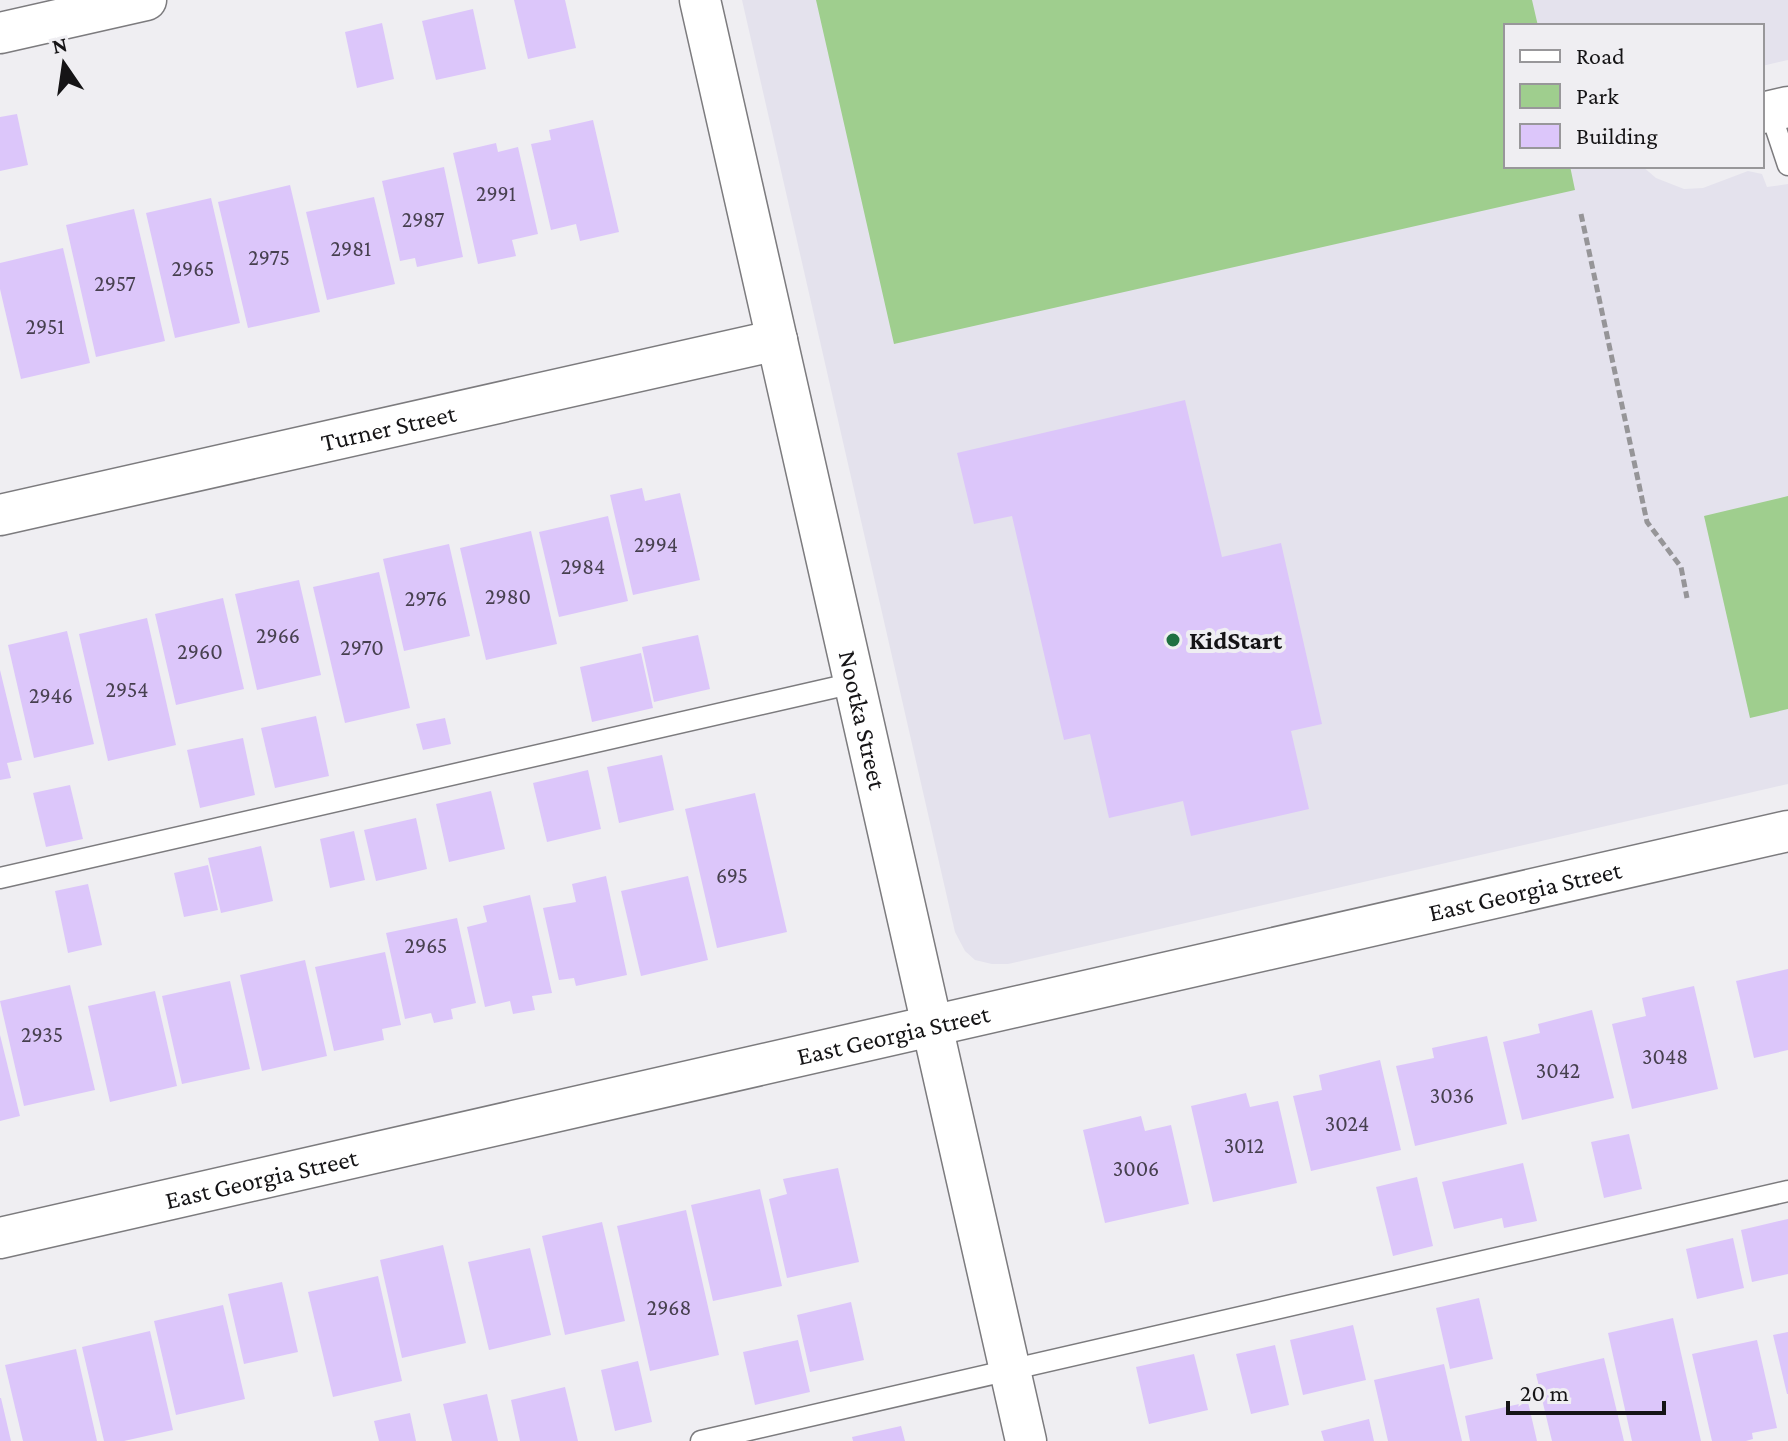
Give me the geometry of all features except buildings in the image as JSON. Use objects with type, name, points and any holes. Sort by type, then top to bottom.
[{"type":"street","points":[[0,33],[146,0]]},
{"type":"street","name":"Nootka Street","points":[[700,0],[1026,1441]]},
{"type":"street","name":"Turner Street","points":[[0,515],[777,340]]},
{"type":"street","name":"East Georgia Street","points":[[0,1238],[1788,831]]},
{"type":"lane","points":[[1773,110],[1788,165]]},
{"type":"lane","points":[[0,878],[854,683]]},
{"type":"lane","points":[[701,1441],[1788,1191]]},
{"type":"path","points":[[1581,214],[1647,522],[1681,567],[1687,598]]},
{"type":"shaded area","points":[[742,0],[1788,0],[1788,60],[1764,66],[1764,24],[1504,24],[1504,168],[1644,168],[1656,178],[1684,189],[1703,188],[1748,171],[1762,174],[1767,187],[1788,184],[1788,784],[1008,964],[975,960],[965,951],[955,932]]},
{"type":"green space","points":[[816,0],[1532,0],[1538,24],[1504,24],[1504,168],[1570,168],[1575,190],[894,344]]},
{"type":"green space","points":[[1788,496],[1788,709],[1750,718],[1704,516]]},
{"type":"place","name":"KidStart","points":[[1173,640]]}]
